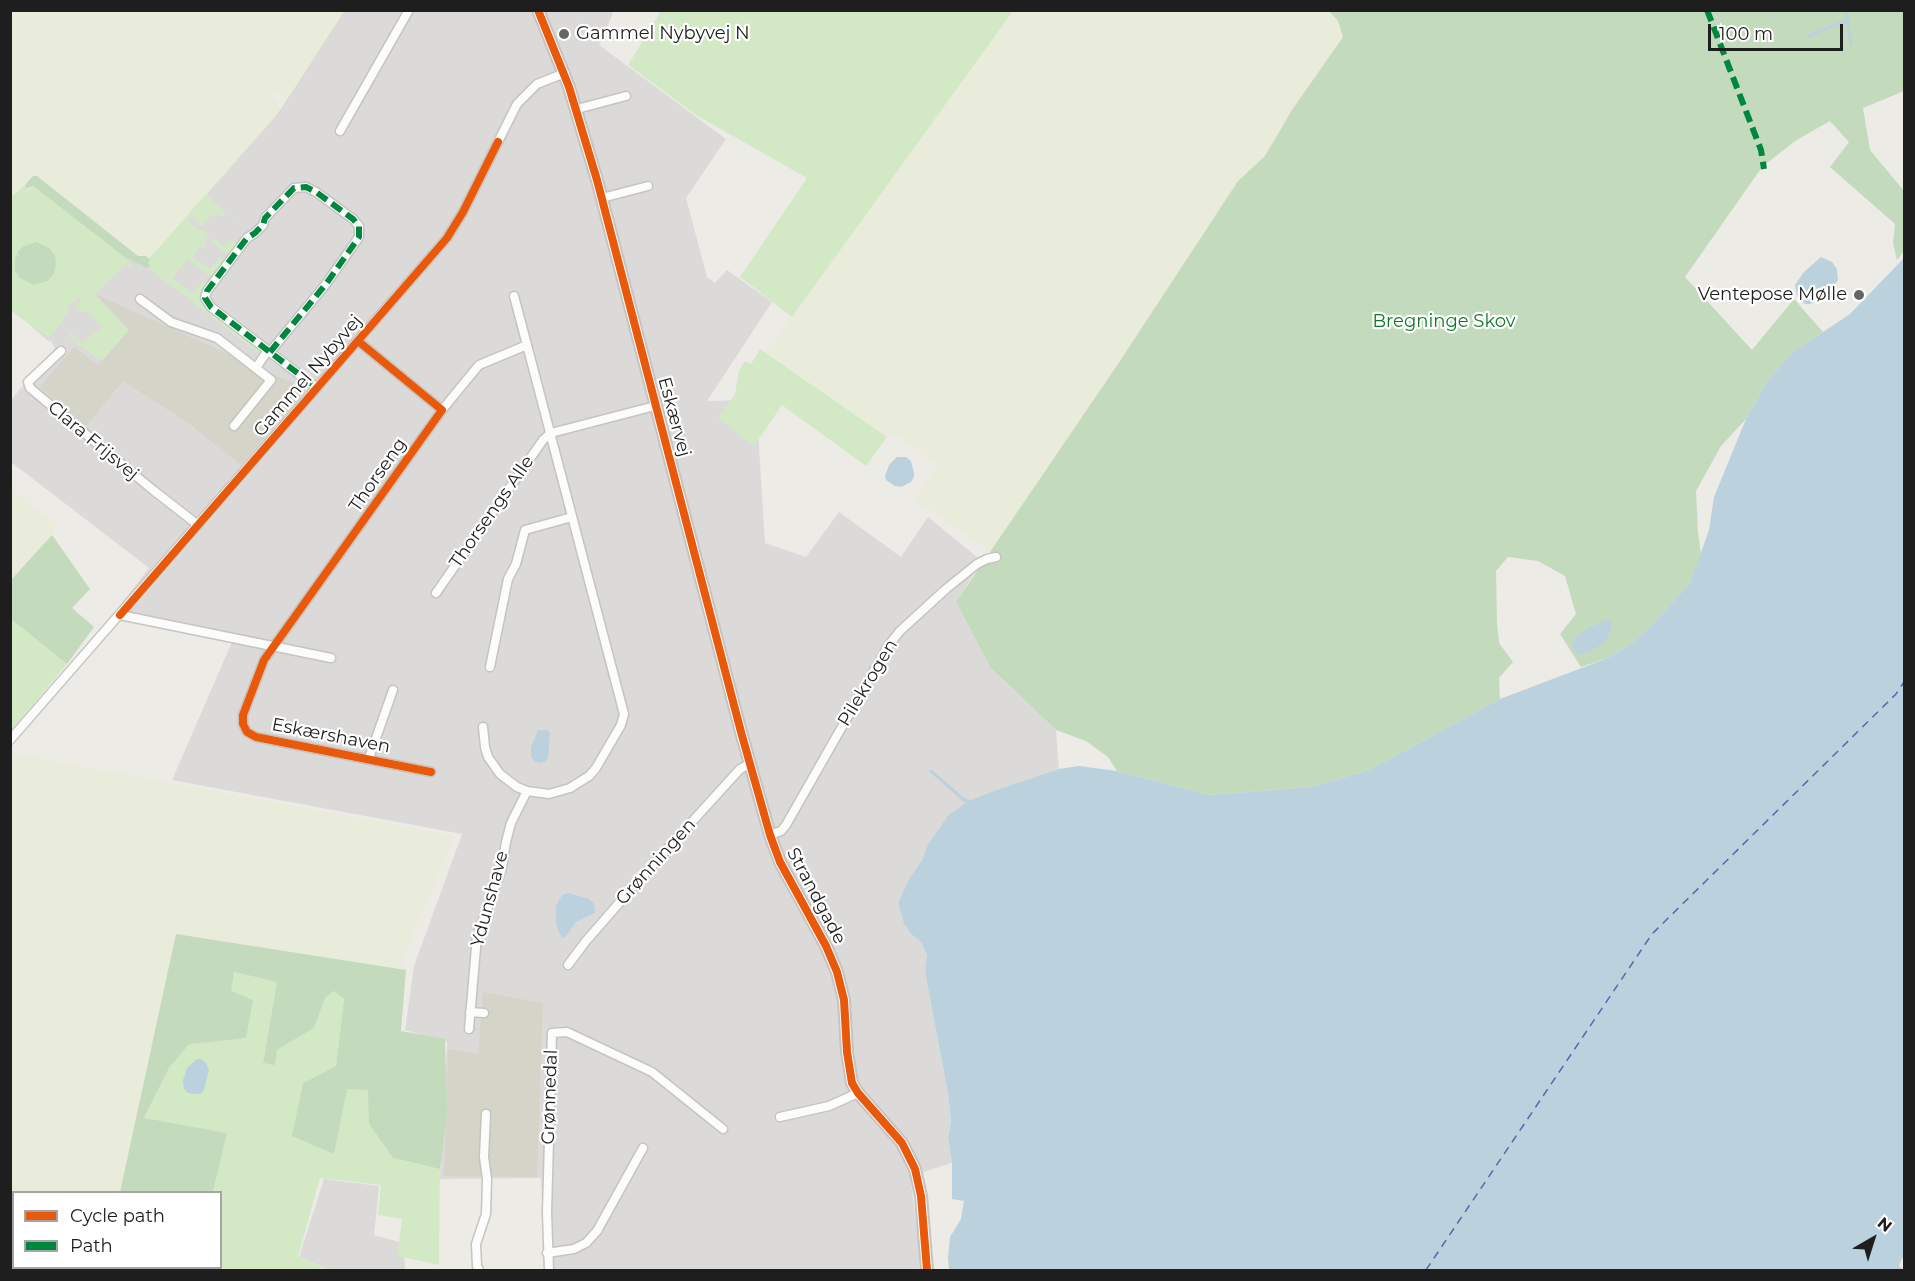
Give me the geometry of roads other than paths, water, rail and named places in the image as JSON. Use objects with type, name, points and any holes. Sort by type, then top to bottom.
[{"type":"street","points":[[340,131],[410,10]]},
{"type":"street","name":"Eskærvej","points":[[541,11],[565,73],[602,198],[749,764],[770,835]]},
{"type":"street","name":"Gammel Nybyvej","points":[[10,740],[358,341],[456,225],[517,104],[537,84],[565,73]]},
{"type":"street","points":[[577,110],[626,96]]},
{"type":"street","points":[[602,198],[648,186]]},
{"type":"street","points":[[256,368],[269,351],[326,284],[359,237],[358,226],[353,219],[306,187],[294,189],[265,218],[263,225],[255,234],[247,238],[205,296],[205,300],[210,307],[269,351],[317,388]]},
{"type":"street","points":[[483,727],[485,747],[494,766],[508,782],[527,791],[549,794],[580,783],[596,768],[621,726],[624,714],[514,296]]},
{"type":"street","points":[[140,299],[171,322],[217,338],[271,380],[234,426]]},
{"type":"street","points":[[358,341],[442,410]]},
{"type":"street","name":"Thorseng","points":[[274,647],[442,410],[479,365],[527,345]]},
{"type":"street","name":"Clara Frijsvej","points":[[61,351],[28,382],[30,388],[198,525]]},
{"type":"street","points":[[550,433],[655,406]]},
{"type":"street","name":"Thorsengs Alle","points":[[436,593],[550,433]]},
{"type":"street","points":[[490,667],[508,579],[516,564],[525,530],[573,517]]},
{"type":"street","name":"Pilekrogen","points":[[770,835],[781,831],[786,825],[888,646],[900,631],[977,564],[996,557]]},
{"type":"street","points":[[120,615],[331,658]]},
{"type":"street","name":"Eskærshaven","points":[[274,647],[264,660],[243,715],[243,724],[247,732],[256,737],[431,772]]},
{"type":"street","name":"Eskærshaven","points":[[369,758],[393,690]]},
{"type":"street","name":"Grønningen","points":[[568,965],[640,879],[740,769],[749,764]]},
{"type":"street","name":"Ydunshave","points":[[469,1029],[477,936],[502,868],[511,823],[527,791]]},
{"type":"street","name":"Strandgade","points":[[770,835],[784,869],[826,946],[837,972],[845,1009],[849,1072],[852,1083],[902,1143],[915,1168],[921,1196],[927,1270]]},
{"type":"street","points":[[470,1012],[484,1013]]},
{"type":"street","name":"Grønnedal","points":[[549,1270],[547,1212],[552,1033],[567,1032],[652,1072],[723,1129]]},
{"type":"street","points":[[780,1117],[829,1106],[858,1093]]},
{"type":"street","points":[[478,1270],[476,1244],[486,1214],[487,1179],[484,1157],[486,1114]]},
{"type":"street","points":[[548,1253],[574,1249],[586,1243],[597,1231],[643,1148]]},
{"type":"water","points":[[1821,257],[1832,262],[1837,269],[1838,280],[1820,299],[1805,304],[1797,296],[1795,285],[1804,272]]},
{"type":"water","points":[[1904,258],[1904,1258],[1899,1266],[1904,1270],[949,1270],[950,1237],[961,1219],[964,1201],[952,1199],[952,1163],[948,1138],[951,1121],[948,1093],[927,983],[925,968],[927,955],[921,942],[904,924],[898,903],[909,879],[922,860],[927,846],[948,816],[968,801],[1059,769],[1079,766],[1117,771],[1209,795],[1312,787],[1369,770],[1500,699],[1608,658],[1632,643],[1651,626],[1690,583],[1709,530],[1714,497],[1746,419],[1768,380],[1792,353],[1850,314]]},
{"type":"water","points":[[897,457],[906,457],[911,461],[914,473],[911,482],[901,487],[886,480],[885,476],[889,465]]},
{"type":"water","points":[[1606,620],[1611,622],[1611,630],[1606,641],[1591,651],[1581,655],[1577,654],[1573,644],[1575,637]]},
{"type":"water","points":[[538,730],[547,730],[550,733],[548,757],[541,763],[534,761],[531,756],[531,747]]},
{"type":"water","points":[[568,893],[589,899],[594,904],[595,913],[576,922],[562,938],[556,925],[556,906],[562,895]]},
{"type":"water","points":[[197,1059],[206,1063],[209,1070],[204,1090],[200,1094],[188,1093],[184,1089],[183,1080],[187,1068]]},
{"type":"waterway","points":[[1846,10],[1851,44]]},
{"type":"waterway","points":[[1809,36],[1847,20]]},
{"type":"waterway","points":[[931,771],[968,801]]},
{"type":"place","name":"Gammel Nybyvej N","points":[[564,34]]},
{"type":"place","name":"Ventepose Mølle","points":[[1859,295]]},
{"type":"park label","name":"Bregninge Skov","points":[[1444,322]]}]
